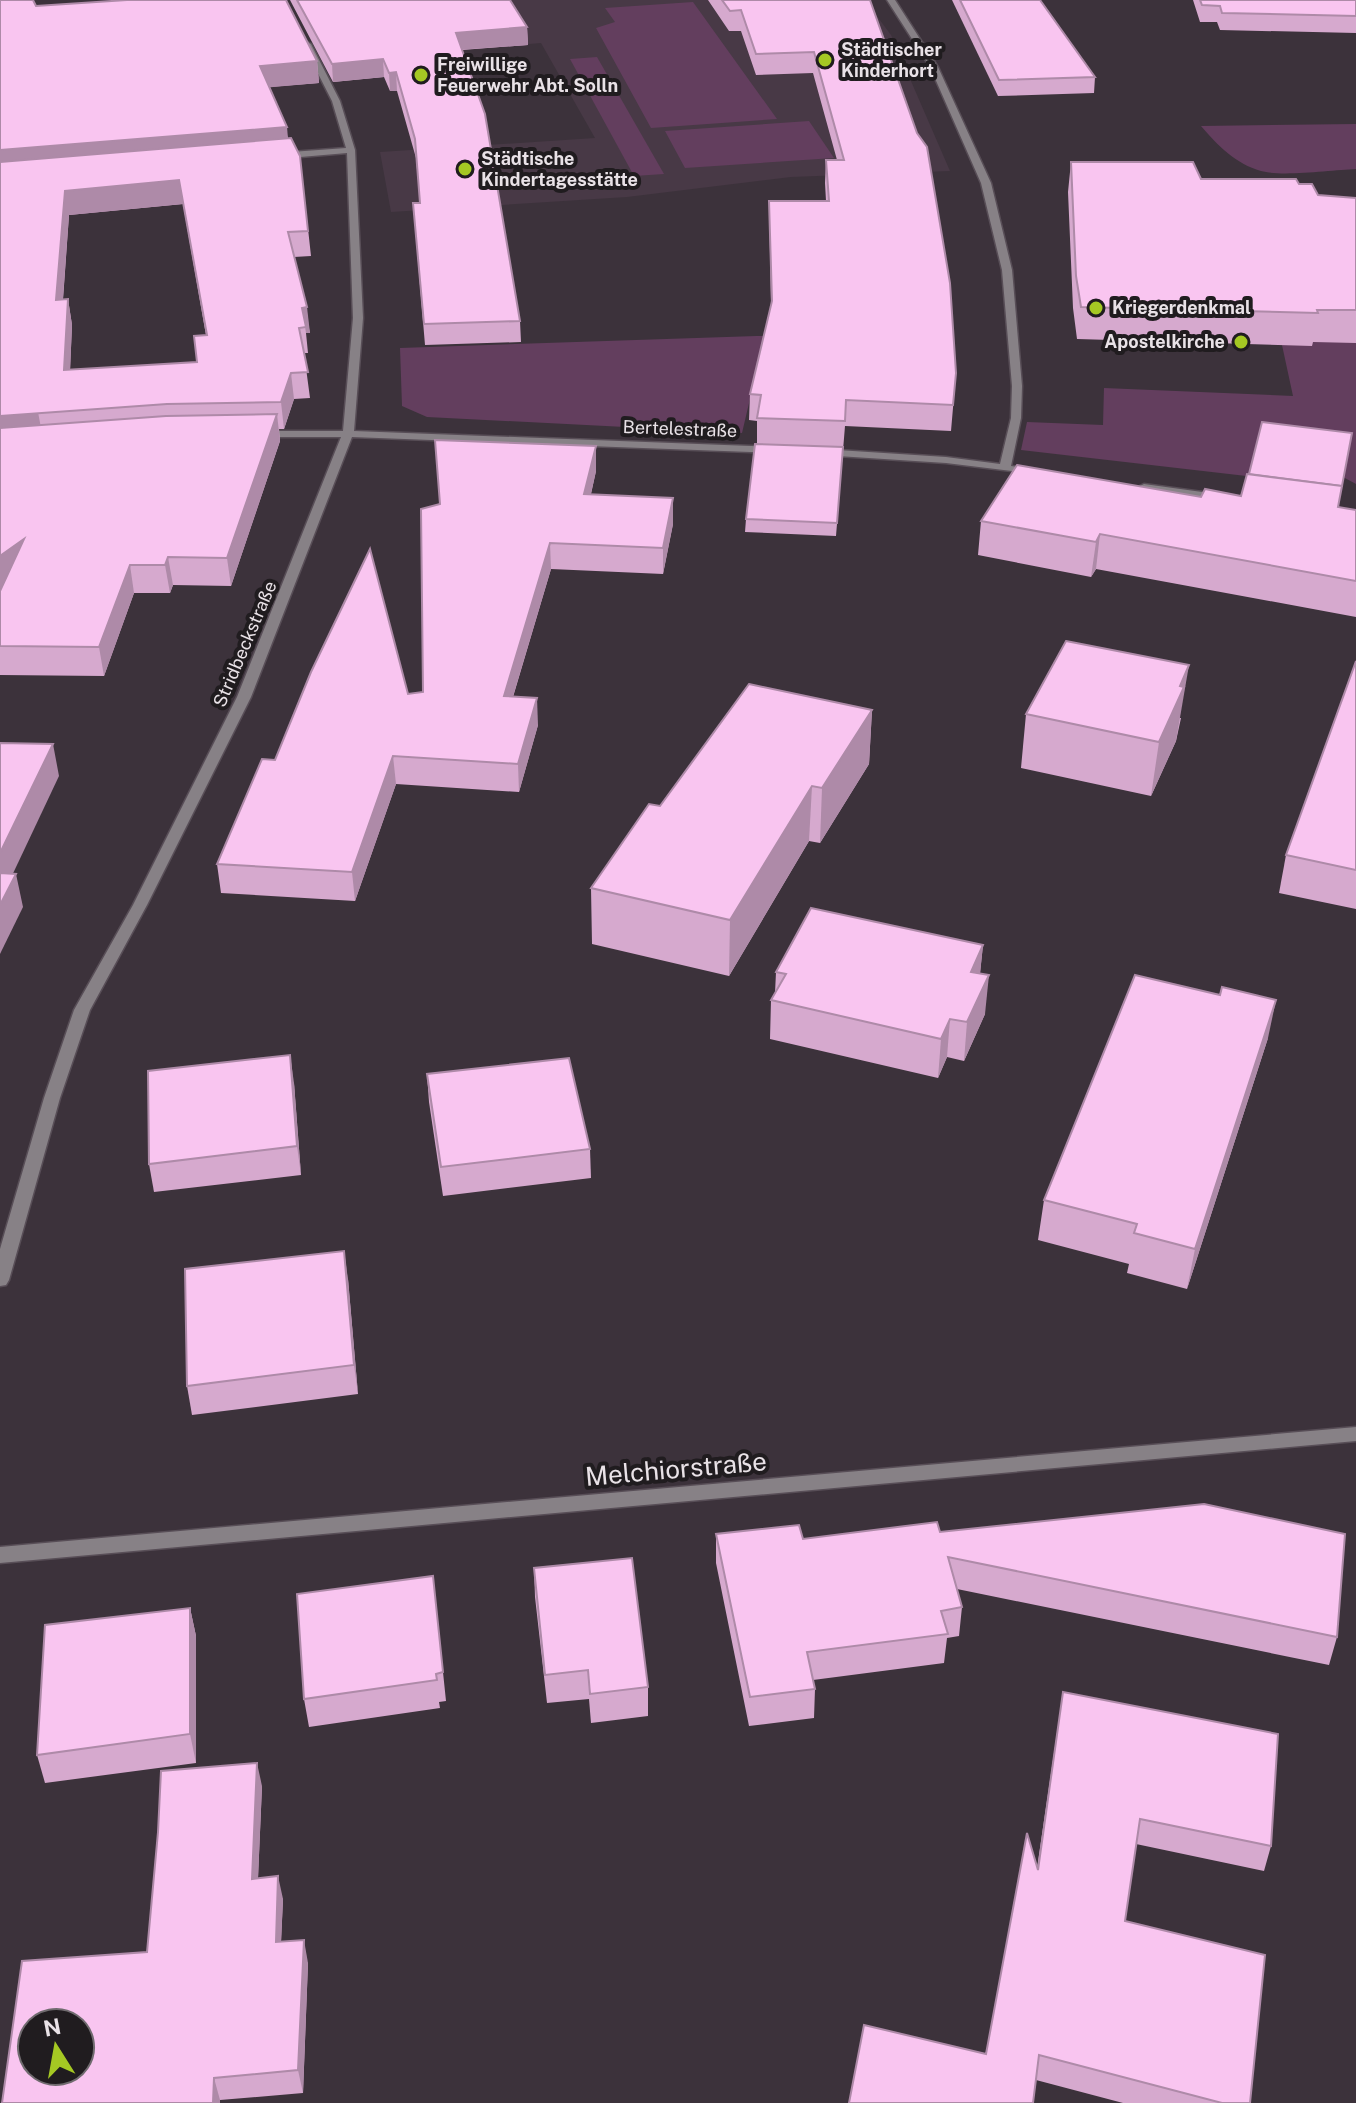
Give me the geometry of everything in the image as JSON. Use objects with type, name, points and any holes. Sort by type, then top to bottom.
[{"type":"street","points":[[891,0],[934,67],[986,183],[1007,270],[1017,386],[1016,418],[1005,468]]},
{"type":"street","name":"Stridbeckstraße","points":[[0,1280],[56,1085],[82,1010],[140,905],[244,697],[348,434],[358,318],[351,150],[336,101],[303,37]]},
{"type":"street","points":[[260,158],[351,150]]},
{"type":"street","name":"Bertelestraße","points":[[243,434],[348,434],[782,451]]},
{"type":"street","points":[[812,452],[886,455],[1050,475]]},
{"type":"street","points":[[1125,485],[1232,499]]},
{"type":"street","name":"Melchiorstraße","points":[[0,1555],[1356,1434]]},
{"type":"shaded area","points":[[310,0],[865,0],[891,35],[950,171],[791,177],[627,197],[391,212],[380,152],[595,138],[541,43],[398,55]]},
{"type":"shaded area","points":[[693,2],[777,119],[651,128],[596,28],[615,22],[605,8]]},
{"type":"shaded area","points":[[597,57],[664,174],[634,176],[570,59]]},
{"type":"shaded area","points":[[809,121],[834,158],[685,168],[665,131]]},
{"type":"shaded area","points":[[1356,124],[1356,169],[1294,173],[1270,173],[1243,164],[1220,147],[1201,126]]},
{"type":"shaded area","points":[[1306,325],[1356,326],[1356,484],[1343,477],[1255,477],[1021,450],[1027,422],[1103,425],[1104,388],[1293,396],[1282,345]]},
{"type":"shaded area","points":[[873,332],[754,382],[742,433],[427,417],[402,406],[400,348]]},
{"type":"building","points":[[0,0],[33,0],[36,6],[127,0],[286,0],[317,61],[260,66],[287,127],[0,150]]},
{"type":"building","points":[[297,0],[510,0],[527,27],[456,33],[485,114],[520,321],[424,324],[413,203],[420,203],[415,139],[396,72],[389,73],[383,59],[332,64]]},
{"type":"building","points":[[722,0],[870,0],[917,133],[927,147],[950,283],[956,373],[953,405],[846,400],[845,421],[757,418],[761,395],[750,394],[772,301],[769,201],[829,201],[826,160],[844,160],[814,52],[756,54],[741,10],[730,11]]},
{"type":"building","points":[[960,0],[1040,0],[1095,77],[999,80]]},
{"type":"building","points":[[1200,0],[1356,0],[1356,16],[1222,13],[1220,6],[1202,5]]},
{"type":"building","points":[[291,138],[300,156],[308,231],[288,232],[307,307],[302,308],[306,327],[299,328],[308,372],[291,373],[281,402],[167,404],[0,416],[0,162]],"holes":[[[179,180],[207,335],[194,336],[197,362],[64,370],[68,299],[56,300],[65,191]]]},
{"type":"building","points":[[1071,162],[1193,162],[1201,179],[1296,179],[1299,184],[1312,184],[1318,195],[1356,198],[1356,310],[1317,310],[1318,313],[1081,307],[1076,276]]},
{"type":"building","points":[[277,414],[227,558],[168,557],[165,565],[130,565],[99,647],[0,646],[0,591],[24,539],[0,556],[0,428],[166,416]]},
{"type":"building","points":[[1262,422],[1352,433],[1342,486],[1249,474]]},
{"type":"building","points":[[435,440],[596,446],[584,494],[673,498],[663,548],[550,543],[504,696],[537,698],[518,764],[393,756],[352,872],[217,864],[262,759],[275,760],[311,672],[370,549],[408,694],[423,692],[421,509],[440,504]]},
{"type":"building","points":[[755,444],[843,447],[837,523],[746,519]]},
{"type":"building","points":[[1017,465],[1201,497],[1205,489],[1241,496],[1247,474],[1342,486],[1338,507],[1356,510],[1356,581],[1100,534],[1096,542],[981,521]]},
{"type":"building","points":[[1066,641],[1189,665],[1180,686],[1184,687],[1159,742],[1026,714]]},
{"type":"building","points":[[1356,661],[1356,870],[1286,855]]},
{"type":"building","points":[[749,684],[872,710],[822,788],[812,786],[730,920],[591,888],[649,804],[660,806]]},
{"type":"building","points":[[0,743],[53,744],[0,853]]},
{"type":"building","points":[[0,873],[16,874],[0,905]]},
{"type":"building","points":[[811,908],[983,945],[971,972],[989,975],[967,1022],[950,1019],[941,1039],[771,1000],[786,974],[776,972]]},
{"type":"building","points":[[1135,975],[1220,995],[1222,987],[1276,1000],[1195,1249],[1134,1233],[1137,1224],[1044,1200]]},
{"type":"building","points":[[290,1055],[297,1146],[149,1164],[148,1071]]},
{"type":"building","points":[[569,1058],[590,1149],[441,1167],[427,1074]]},
{"type":"building","points":[[344,1251],[354,1365],[187,1386],[185,1269]]},
{"type":"building","points":[[1204,1504],[1345,1534],[1337,1637],[948,1557],[962,1607],[941,1611],[948,1634],[807,1652],[815,1689],[750,1697],[716,1534],[799,1525],[803,1539],[937,1522],[940,1532]]},
{"type":"building","points":[[632,1558],[648,1687],[590,1694],[588,1670],[545,1675],[534,1568]]},
{"type":"building","points":[[433,1576],[443,1672],[436,1674],[437,1680],[304,1699],[297,1594]]},
{"type":"building","points":[[190,1608],[190,1734],[37,1755],[45,1625]]},
{"type":"building","points":[[1063,1692],[1278,1734],[1271,1846],[1140,1819],[1125,1921],[1265,1955],[1250,2103],[1222,2103],[1039,2055],[1033,2103],[849,2103],[864,2025],[986,2054],[1027,1833],[1038,1870]]},
{"type":"building","points":[[257,1763],[252,1879],[278,1876],[276,1942],[304,1940],[298,2070],[214,2078],[213,2103],[2,2103],[22,1961],[147,1952],[161,1771]]},
{"type":"place","name":"Städtischer Kinderhort","points":[[825,60]]},
{"type":"place","name":"Freiwillige Feuerwehr Abt. Solln","points":[[421,75]]},
{"type":"place","name":"Städtische Kindertagesstätte","points":[[465,169]]},
{"type":"place","name":"Kriegerdenkmal","points":[[1096,308]]},
{"type":"place","name":"Apostelkirche","points":[[1241,342]]}]
